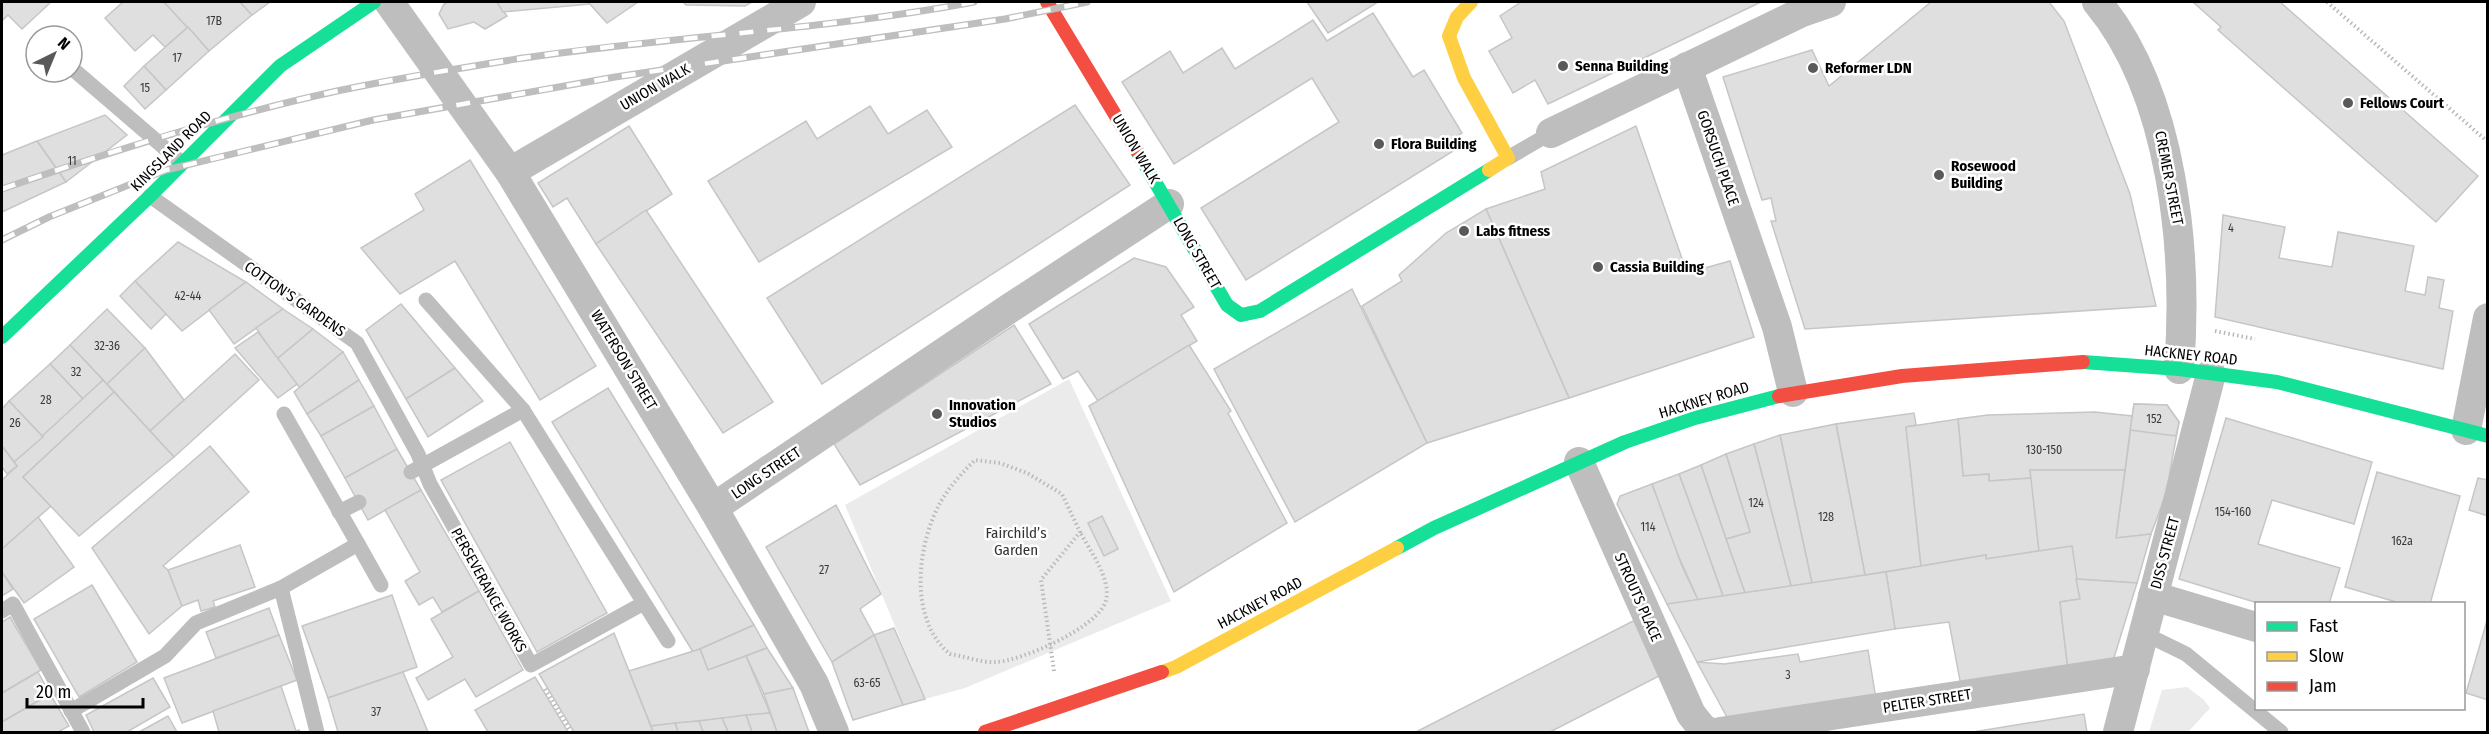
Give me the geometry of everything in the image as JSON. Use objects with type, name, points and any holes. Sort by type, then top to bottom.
[{"type":"main road","name":"KINGSLAND ROAD","points":[[2,337],[150,196],[280,66],[374,2]]},
{"type":"main road","name":"UNION WALK","points":[[1047,2],[1169,204]]},
{"type":"main road","points":[[1471,2],[1455,18],[1449,34],[1451,51],[1508,158]]},
{"type":"main road","name":"LONG STREET","points":[[1169,204],[1227,305],[1241,315],[1260,311],[1508,158]]},
{"type":"main road","name":"HACKNEY ROAD","points":[[985,732],[1176,666],[1434,528],[1624,442],[1695,418],[1793,392],[1902,376],[2085,362],[2179,369],[2277,382],[2477,433]]},
{"type":"street","name":"WATERSON STREET","points":[[389,2],[510,172],[713,508],[814,684],[834,732]]},
{"type":"street","name":"UNION WALK","points":[[510,172],[800,2]]},
{"type":"street","points":[[1551,134],[1802,12],[1831,2]]},
{"type":"street","name":"CREMER STREET","points":[[2103,4],[2134,59],[2159,127],[2180,235],[2183,304],[2179,369]]},
{"type":"street","name":"GORSUCH PLACE","points":[[1687,67],[1778,327],[1793,392]]},
{"type":"street","name":"LONG STREET","points":[[713,508],[1169,204]]},
{"type":"street","points":[[2477,433],[2487,318]]},
{"type":"street","name":"DISS STREET","points":[[2118,732],[2211,374]]},
{"type":"street","name":"STROUTS PLACE","points":[[1579,462],[1691,714],[1711,731]]},
{"type":"street","points":[[2153,596],[2255,627]]},
{"type":"street","name":"PELTER STREET","points":[[1711,731],[2135,669]]},
{"type":"lane","points":[[84,79],[182,163]]},
{"type":"lane","points":[[1508,158],[1551,134]]},
{"type":"lane","name":"COTTON'S GARDENS","points":[[150,196],[357,343],[417,469]]},
{"type":"lane","points":[[426,300],[523,410],[668,641]]},
{"type":"lane","points":[[417,469],[523,410]]},
{"type":"lane","points":[[284,414],[381,585]]},
{"type":"lane","name":"PERSEVERANCE WORKS","points":[[417,469],[430,484],[531,665],[644,603]]},
{"type":"lane","points":[[339,512],[359,502]]},
{"type":"lane","points":[[72,711],[165,656],[195,623],[281,588],[358,544]]},
{"type":"lane","points":[[281,588],[317,732]]},
{"type":"lane","points":[[2,611],[13,604],[83,732]]},
{"type":"lane","points":[[2143,633],[2186,654],[2281,732]]},
{"type":"path","points":[[2327,2],[2487,142]]},
{"type":"path","points":[[2214,330],[2260,340]]},
{"type":"path","points":[[975,460],[1000,463],[1027,473],[1062,494],[1080,532],[1106,584],[1106,599],[1103,608],[1080,628],[1042,649],[996,663],[950,654],[944,649],[932,630],[919,596],[925,537],[940,502],[975,460]]},
{"type":"path","points":[[1059,708],[1041,580],[1080,532]]},
{"type":"path","points":[[531,665],[571,732]]},
{"type":"green space","name":"Fairchild’s Garden","points":[[1069,379],[1171,601],[965,688],[925,699],[845,505]]},
{"type":"green space","points":[[2187,687],[2204,700],[2210,708],[2188,732],[2149,732],[2162,690]]},
{"type":"building","points":[[2,2],[51,2],[27,24],[24,24],[22,29],[8,15],[2,21]]},
{"type":"building","points":[[123,2],[164,2],[188,27],[165,47],[153,35],[135,51],[105,18]]},
{"type":"building","points":[[164,2],[240,2],[252,15],[209,51]]},
{"type":"building","points":[[240,2],[270,2],[252,15]]},
{"type":"building","points":[[448,2],[497,2],[507,16],[485,29],[474,22],[448,29],[439,14],[444,4]]},
{"type":"building","points":[[497,2],[588,2],[591,4],[503,12]]},
{"type":"building","points":[[588,2],[638,2],[607,23]]},
{"type":"building","points":[[683,2],[752,2],[745,6],[686,5]]},
{"type":"building","points":[[1307,2],[1378,2],[1328,33]]},
{"type":"building","name":"Senna Building","points":[[1521,2],[1761,2],[1548,104],[1535,80],[1513,93],[1489,51],[1512,38],[1500,16]]},
{"type":"building","name":"Rosewood Building","points":[[1931,2],[2049,2],[2064,21],[2130,194],[2156,306],[1805,329],[1771,221],[1776,221],[1771,198],[1762,200],[1723,77],[1812,50],[1829,86]]},
{"type":"building","name":"Fellows Court","points":[[2193,2],[2280,2],[2478,176],[2436,222],[2218,30],[2221,27]]},
{"type":"building","name":"Flora Building","points":[[1373,13],[1413,77],[1424,70],[1462,133],[1452,139],[1458,148],[1246,280],[1201,208],[1339,122],[1312,78],[1174,164],[1122,82],[1170,51],[1183,73],[1222,48],[1235,69],[1313,20],[1327,41]]},
{"type":"building","points":[[188,27],[209,51],[166,90],[144,66]]},
{"type":"building","points":[[144,66],[166,90],[145,109],[124,86]]},
{"type":"building","points":[[1075,105],[1130,185],[822,384],[767,298]]},
{"type":"building","points":[[870,106],[888,134],[927,110],[952,147],[759,262],[708,181],[806,121],[817,139]]},
{"type":"building","points":[[105,115],[127,135],[66,182],[37,141]]},
{"type":"building","points":[[629,126],[672,194],[596,244],[567,198],[553,207],[538,183]]},
{"type":"building","name":"Cassia Building","points":[[1636,126],[1687,273],[1730,261],[1754,337],[1569,398],[1486,209],[1545,189],[1541,172]]},
{"type":"building","points":[[37,141],[66,182],[2,212],[2,155]]},
{"type":"building","points":[[470,160],[596,366],[540,400],[455,261],[400,294],[361,248],[424,210],[415,194]]},
{"type":"building","points":[[1486,209],[1569,398],[1427,443],[1362,306],[1402,281],[1399,275],[1446,233]]},
{"type":"building","points":[[646,210],[773,402],[723,433],[596,244]]},
{"type":"building","points":[[2223,215],[2285,227],[2279,258],[2332,267],[2338,232],[2414,246],[2405,291],[2425,295],[2428,277],[2444,280],[2439,308],[2453,311],[2443,369],[2215,317]]},
{"type":"building","points":[[178,242],[246,282],[182,331],[135,281]]},
{"type":"building","points":[[1134,258],[1166,267],[1194,307],[1181,315],[1197,341],[1098,401],[1078,371],[1063,379],[1029,324]]},
{"type":"building","points":[[135,281],[166,314],[151,329],[120,296]]},
{"type":"building","points":[[246,282],[283,309],[234,344],[209,310]]},
{"type":"building","points":[[1352,289],[1427,443],[1295,522],[1214,369]]},
{"type":"building","points":[[401,304],[455,368],[406,399],[366,330]]},
{"type":"building","points":[[107,309],[145,348],[107,384],[70,345]]},
{"type":"building","points":[[283,309],[313,329],[277,359],[256,328]]},
{"type":"building","name":"Innovation Studios","points":[[1014,325],[1051,384],[860,485],[834,444]]},
{"type":"building","points":[[313,329],[343,352],[300,388],[277,359]]},
{"type":"building","points":[[258,332],[297,384],[278,398],[235,348]]},
{"type":"building","points":[[70,345],[103,380],[83,399],[50,364]]},
{"type":"building","points":[[1189,345],[1231,411],[1228,413],[1287,523],[1174,592],[1089,406]]},
{"type":"building","points":[[145,348],[184,400],[150,431],[107,384]]},
{"type":"building","points":[[343,352],[359,380],[307,414],[294,392]]},
{"type":"building","points":[[235,354],[259,380],[174,457],[150,431]]},
{"type":"building","points":[[50,364],[83,399],[43,437],[9,401]]},
{"type":"building","points":[[455,368],[483,401],[428,437],[406,399]]},
{"type":"building","points":[[103,380],[114,392],[23,477],[51,506],[2,549],[2,480],[17,466],[14,462]]},
{"type":"building","points":[[359,380],[374,406],[321,436],[307,414]]},
{"type":"building","points":[[608,388],[754,625],[693,652],[552,422]]},
{"type":"building","points":[[114,392],[174,457],[79,536],[23,477]]},
{"type":"building","points":[[9,401],[43,437],[14,462],[2,446],[2,409]]},
{"type":"building","points":[[2134,404],[2167,405],[2179,422],[2166,494],[2151,534],[2116,538]]},
{"type":"building","points":[[2134,404],[2167,405],[2179,422],[2176,436],[2130,430]]},
{"type":"building","points":[[374,406],[397,449],[345,478],[321,436]]},
{"type":"building","points":[[2095,412],[2132,416],[2125,470],[2030,470],[2032,478],[1989,481],[1989,474],[1963,476],[1958,419],[1988,415]]},
{"type":"building","points":[[1914,413],[1916,425],[1906,427],[1921,566],[1865,575],[1836,424]]},
{"type":"building","points":[[2226,418],[2372,462],[2354,524],[2272,500],[2258,544],[2340,568],[2330,602],[2255,602],[2179,579]]},
{"type":"building","points":[[1958,419],[1963,476],[1989,474],[1989,481],[2032,478],[2039,551],[1986,559],[1986,555],[1921,566],[1906,427]]},
{"type":"building","points":[[1836,424],[1865,575],[1812,583],[1780,435]]},
{"type":"building","points":[[1780,435],[1812,583],[1791,586],[1754,444]]},
{"type":"building","points":[[510,442],[607,613],[537,652],[441,480]]},
{"type":"building","points":[[1754,444],[1791,586],[1745,593],[1726,539],[1750,532],[1726,454]]},
{"type":"building","points":[[2,446],[17,466],[7,474],[2,467]]},
{"type":"building","points":[[210,446],[249,492],[163,566],[168,570],[182,606],[149,634],[92,548]]},
{"type":"building","points":[[397,449],[421,490],[368,520],[345,478]]},
{"type":"building","points":[[1726,454],[1750,532],[1726,539],[1701,465]]},
{"type":"building","points":[[1701,465],[1745,593],[1723,596],[1679,474]]},
{"type":"building","points":[[2030,470],[2125,470],[2116,538],[2151,534],[2137,583],[2076,579],[2072,546],[2039,551]]},
{"type":"building","points":[[2377,472],[2460,496],[2431,602],[2396,602],[2345,587]]},
{"type":"building","points":[[1679,474],[1723,596],[1698,600],[1674,546],[1652,484]]},
{"type":"building","points":[[2478,478],[2488,480],[2488,516],[2469,510]]},
{"type":"building","points":[[1652,484],[1682,566],[1698,600],[1667,604],[1617,504],[1620,496]]},
{"type":"building","points":[[421,490],[479,591],[442,612],[433,597],[419,605],[405,581],[420,572],[385,510]]},
{"type":"building","points":[[836,505],[881,594],[860,609],[874,635],[832,662],[766,547]]},
{"type":"building","points":[[1102,516],[1118,549],[1104,556],[1088,523]]},
{"type":"building","points":[[38,517],[74,567],[24,603],[2,572],[2,549]]},
{"type":"building","points":[[240,545],[255,587],[213,601],[215,607],[201,611],[198,600],[182,606],[168,570]]},
{"type":"building","points":[[2072,546],[2080,599],[2060,602],[2068,670],[1961,686],[1949,622],[1895,629],[1886,572],[1986,555],[1986,559]]},
{"type":"building","points":[[2,572],[13,589],[2,596]]},
{"type":"building","points":[[1886,572],[1895,629],[1697,662],[1667,604]]},
{"type":"building","points":[[2076,579],[2137,583],[2112,664],[2068,670],[2060,602],[2080,599]]},
{"type":"building","points":[[92,585],[137,662],[79,697],[34,619]]},
{"type":"building","points":[[479,591],[523,670],[476,697],[465,679],[428,700],[416,678],[453,657],[431,619]]},
{"type":"building","points":[[392,595],[417,667],[328,698],[302,626]]},
{"type":"building","points":[[269,608],[279,635],[216,658],[206,632]]},
{"type":"building","points":[[10,617],[41,670],[2,693],[2,622]]},
{"type":"building","points":[[2488,617],[2488,700],[2466,693]]},
{"type":"building","points":[[1635,620],[1663,674],[1550,732],[1416,732]]},
{"type":"building","points":[[754,625],[767,648],[708,670],[700,649]]},
{"type":"building","points":[[894,628],[925,699],[903,705],[874,635]]},
{"type":"building","points":[[614,633],[653,732],[574,732],[539,674]]},
{"type":"building","points":[[279,635],[297,680],[182,723],[164,678]]},
{"type":"building","points":[[874,635],[903,705],[853,720],[832,662]]},
{"type":"building","points":[[767,648],[793,688],[764,694],[746,656]]},
{"type":"building","points":[[700,649],[708,670],[746,656],[770,713],[651,726],[629,671]]},
{"type":"building","points":[[1868,650],[1876,699],[1728,719],[1697,662],[1724,664],[1798,654],[1800,662]]},
{"type":"building","points":[[38,672],[50,694],[2,722],[2,693]]},
{"type":"building","points":[[403,672],[428,732],[338,732],[328,698]]},
{"type":"building","points":[[535,677],[568,732],[488,732],[475,710]]},
{"type":"building","points":[[153,678],[170,707],[127,732],[94,732],[86,715]]},
{"type":"building","points":[[281,686],[296,731],[300,732],[219,732],[213,711]]},
{"type":"building","points":[[793,688],[809,732],[777,732],[764,694]]},
{"type":"building","points":[[50,694],[69,726],[58,732],[2,732],[2,722]]},
{"type":"building","points":[[770,713],[777,732],[752,732],[746,715]]},
{"type":"building","points":[[2084,714],[2087,732],[1973,732]]},
{"type":"building","points":[[746,715],[752,732],[728,732],[722,718]]},
{"type":"building","points":[[168,716],[177,732],[139,732]]},
{"type":"building","points":[[722,718],[728,732],[703,732],[699,721]]},
{"type":"building","points":[[699,721],[703,732],[678,732],[675,723]]},
{"type":"building","points":[[675,723],[678,732],[653,732],[651,726]]},
{"type":"railway","points":[[2,189],[84,161],[210,123],[294,101],[383,82],[579,50],[805,26],[918,12],[974,2]]},
{"type":"railway","points":[[2,240],[49,217],[166,170],[373,120],[615,77],[1005,19],[1087,2]]},
{"type":"traffic: fast","points":[[2,337],[150,196],[280,66],[374,2]]},
{"type":"traffic: fast","points":[[1137,151],[1227,305],[1241,315],[1260,311],[1489,170]]},
{"type":"traffic: fast","points":[[2083,362],[2179,369],[2277,382],[2488,436]]},
{"type":"traffic: fast","points":[[1397,548],[1434,528],[1625,442],[1695,418],[1779,396]]},
{"type":"traffic: slow","points":[[1471,2],[1457,17],[1449,36],[1464,78],[1508,158],[1489,170]]},
{"type":"traffic: slow","points":[[1162,672],[1176,667],[1397,548]]},
{"type":"traffic: jam","points":[[1047,2],[1137,151]]},
{"type":"traffic: jam","points":[[1779,396],[1902,376],[2083,362]]},
{"type":"traffic: jam","points":[[985,732],[1162,672]]},
{"type":"place","name":"Senna Building","points":[[1563,66]]},
{"type":"place","name":"Reformer LDN","points":[[1813,68]]},
{"type":"place","name":"Fellows Court","points":[[2348,103]]},
{"type":"place","name":"Flora Building","points":[[1379,144]]},
{"type":"place","name":"Rosewood Building","points":[[1939,175]]},
{"type":"place","name":"Labs fitness","points":[[1464,231]]},
{"type":"place","name":"Cassia Building","points":[[1598,267]]},
{"type":"place","name":"Innovation Studios","points":[[937,414]]}]
